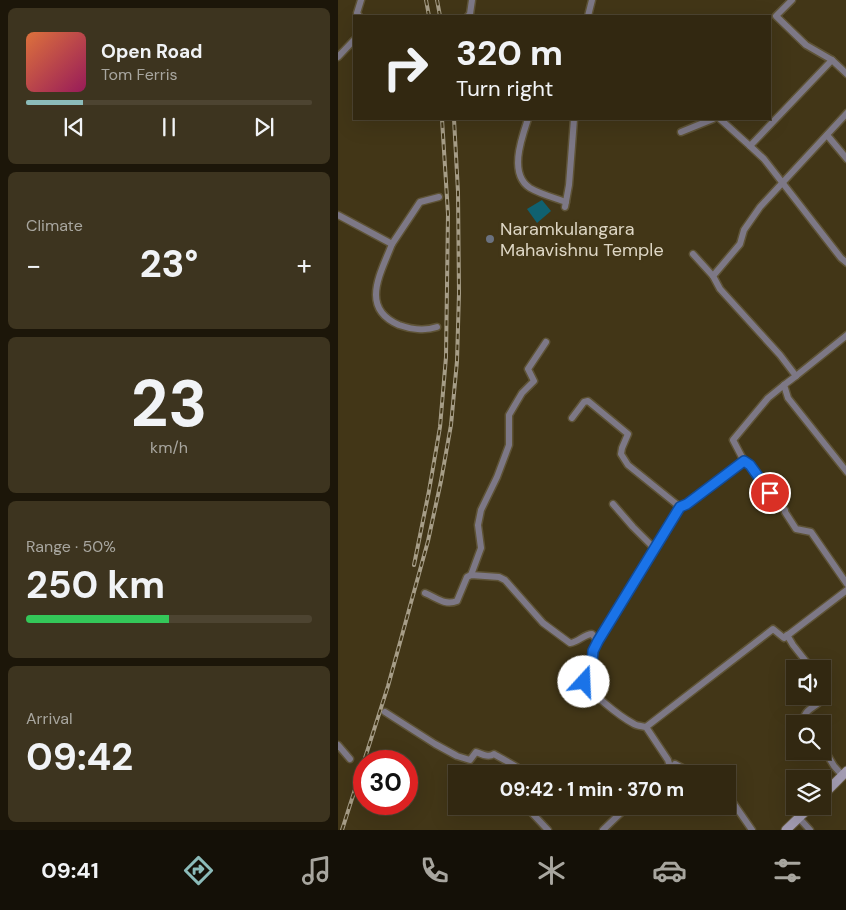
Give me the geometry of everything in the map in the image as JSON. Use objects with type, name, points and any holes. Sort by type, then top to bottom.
[{"type":"main road","points":[[831,787],[844,773]]},
{"type":"main road","points":[[786,830],[802,815]]},
{"type":"street","points":[[358,15],[357,13],[361,0]]},
{"type":"street","points":[[469,15],[472,0]]},
{"type":"street","points":[[588,15],[592,0]]},
{"type":"street","points":[[792,0],[776,16],[806,45],[832,60],[846,74]]},
{"type":"street","points":[[338,57],[353,41]]},
{"type":"street","points":[[750,146],[832,60]]},
{"type":"street","points":[[713,276],[740,244],[744,230],[760,207],[846,113]]},
{"type":"street","points":[[528,120],[518,150],[522,181],[529,188],[566,204],[574,120]]},
{"type":"street","points":[[681,132],[711,120]]},
{"type":"street","points":[[721,120],[764,159],[840,258],[846,263]]},
{"type":"street","points":[[827,135],[846,159]]},
{"type":"street","points":[[437,327],[430,329],[408,328],[395,323],[380,314],[375,302],[376,292],[392,244],[420,202],[439,197]]},
{"type":"street","points":[[338,215],[392,244]]},
{"type":"street","points":[[694,254],[713,276],[720,289],[780,355],[796,376]]},
{"type":"street","points":[[846,335],[768,398],[733,440],[744,461],[750,465],[785,510],[796,529],[811,532],[846,584]]},
{"type":"street","points":[[425,593],[444,603],[457,601],[467,577],[471,575],[481,548],[478,525],[480,510],[497,477],[509,446],[509,415],[522,393],[534,381],[528,369],[546,342]]},
{"type":"street","points":[[784,385],[788,398],[844,464],[846,472]]},
{"type":"street","points":[[572,418],[584,402],[588,401],[619,426],[628,434],[621,454],[628,464],[680,507]]},
{"type":"street","points":[[668,765],[668,760],[646,727],[635,725],[604,703],[593,694],[584,682],[583,677],[592,662],[593,651],[598,641],[680,507],[687,504],[744,461]]},
{"type":"street","points":[[613,504],[655,549]]},
{"type":"street","points":[[471,575],[499,576],[505,580],[543,623],[570,643],[588,634],[592,634],[598,641]]},
{"type":"street","points":[[646,727],[773,629],[784,638],[846,590]]},
{"type":"street","points":[[787,635],[805,660]]},
{"type":"street","points":[[804,715],[805,712],[816,705]]},
{"type":"street","points":[[385,712],[410,730],[457,756],[470,760],[476,752],[486,756],[494,754],[511,765]]},
{"type":"street","points":[[338,745],[350,759]]},
{"type":"street","points":[[830,760],[834,766],[844,773]]},
{"type":"street","points":[[736,807],[752,830]]},
{"type":"street","points":[[534,815],[548,830]]},
{"type":"street","points":[[603,830],[619,815]]},
{"type":"street","points":[[799,818],[810,830]]},
{"type":"water","points":[[542,200],[551,211],[537,223],[527,209]]},
{"type":"railway","points":[[426,0],[429,15]]},
{"type":"railway","points":[[437,0],[440,15]]},
{"type":"railway","points":[[414,565],[440,427],[446,357],[448,214],[442,120]]},
{"type":"railway","points":[[342,830],[388,686],[428,541],[451,425],[457,361],[459,293],[458,192],[454,120]]},
{"type":"place","name":"Naramkulangara Mahavishnu Temple","points":[[490,239]]},
{"type":"route","points":[[584,682],[583,677],[592,662],[593,651],[598,641],[680,507],[711,487],[744,461],[750,465],[770,493]]}]
